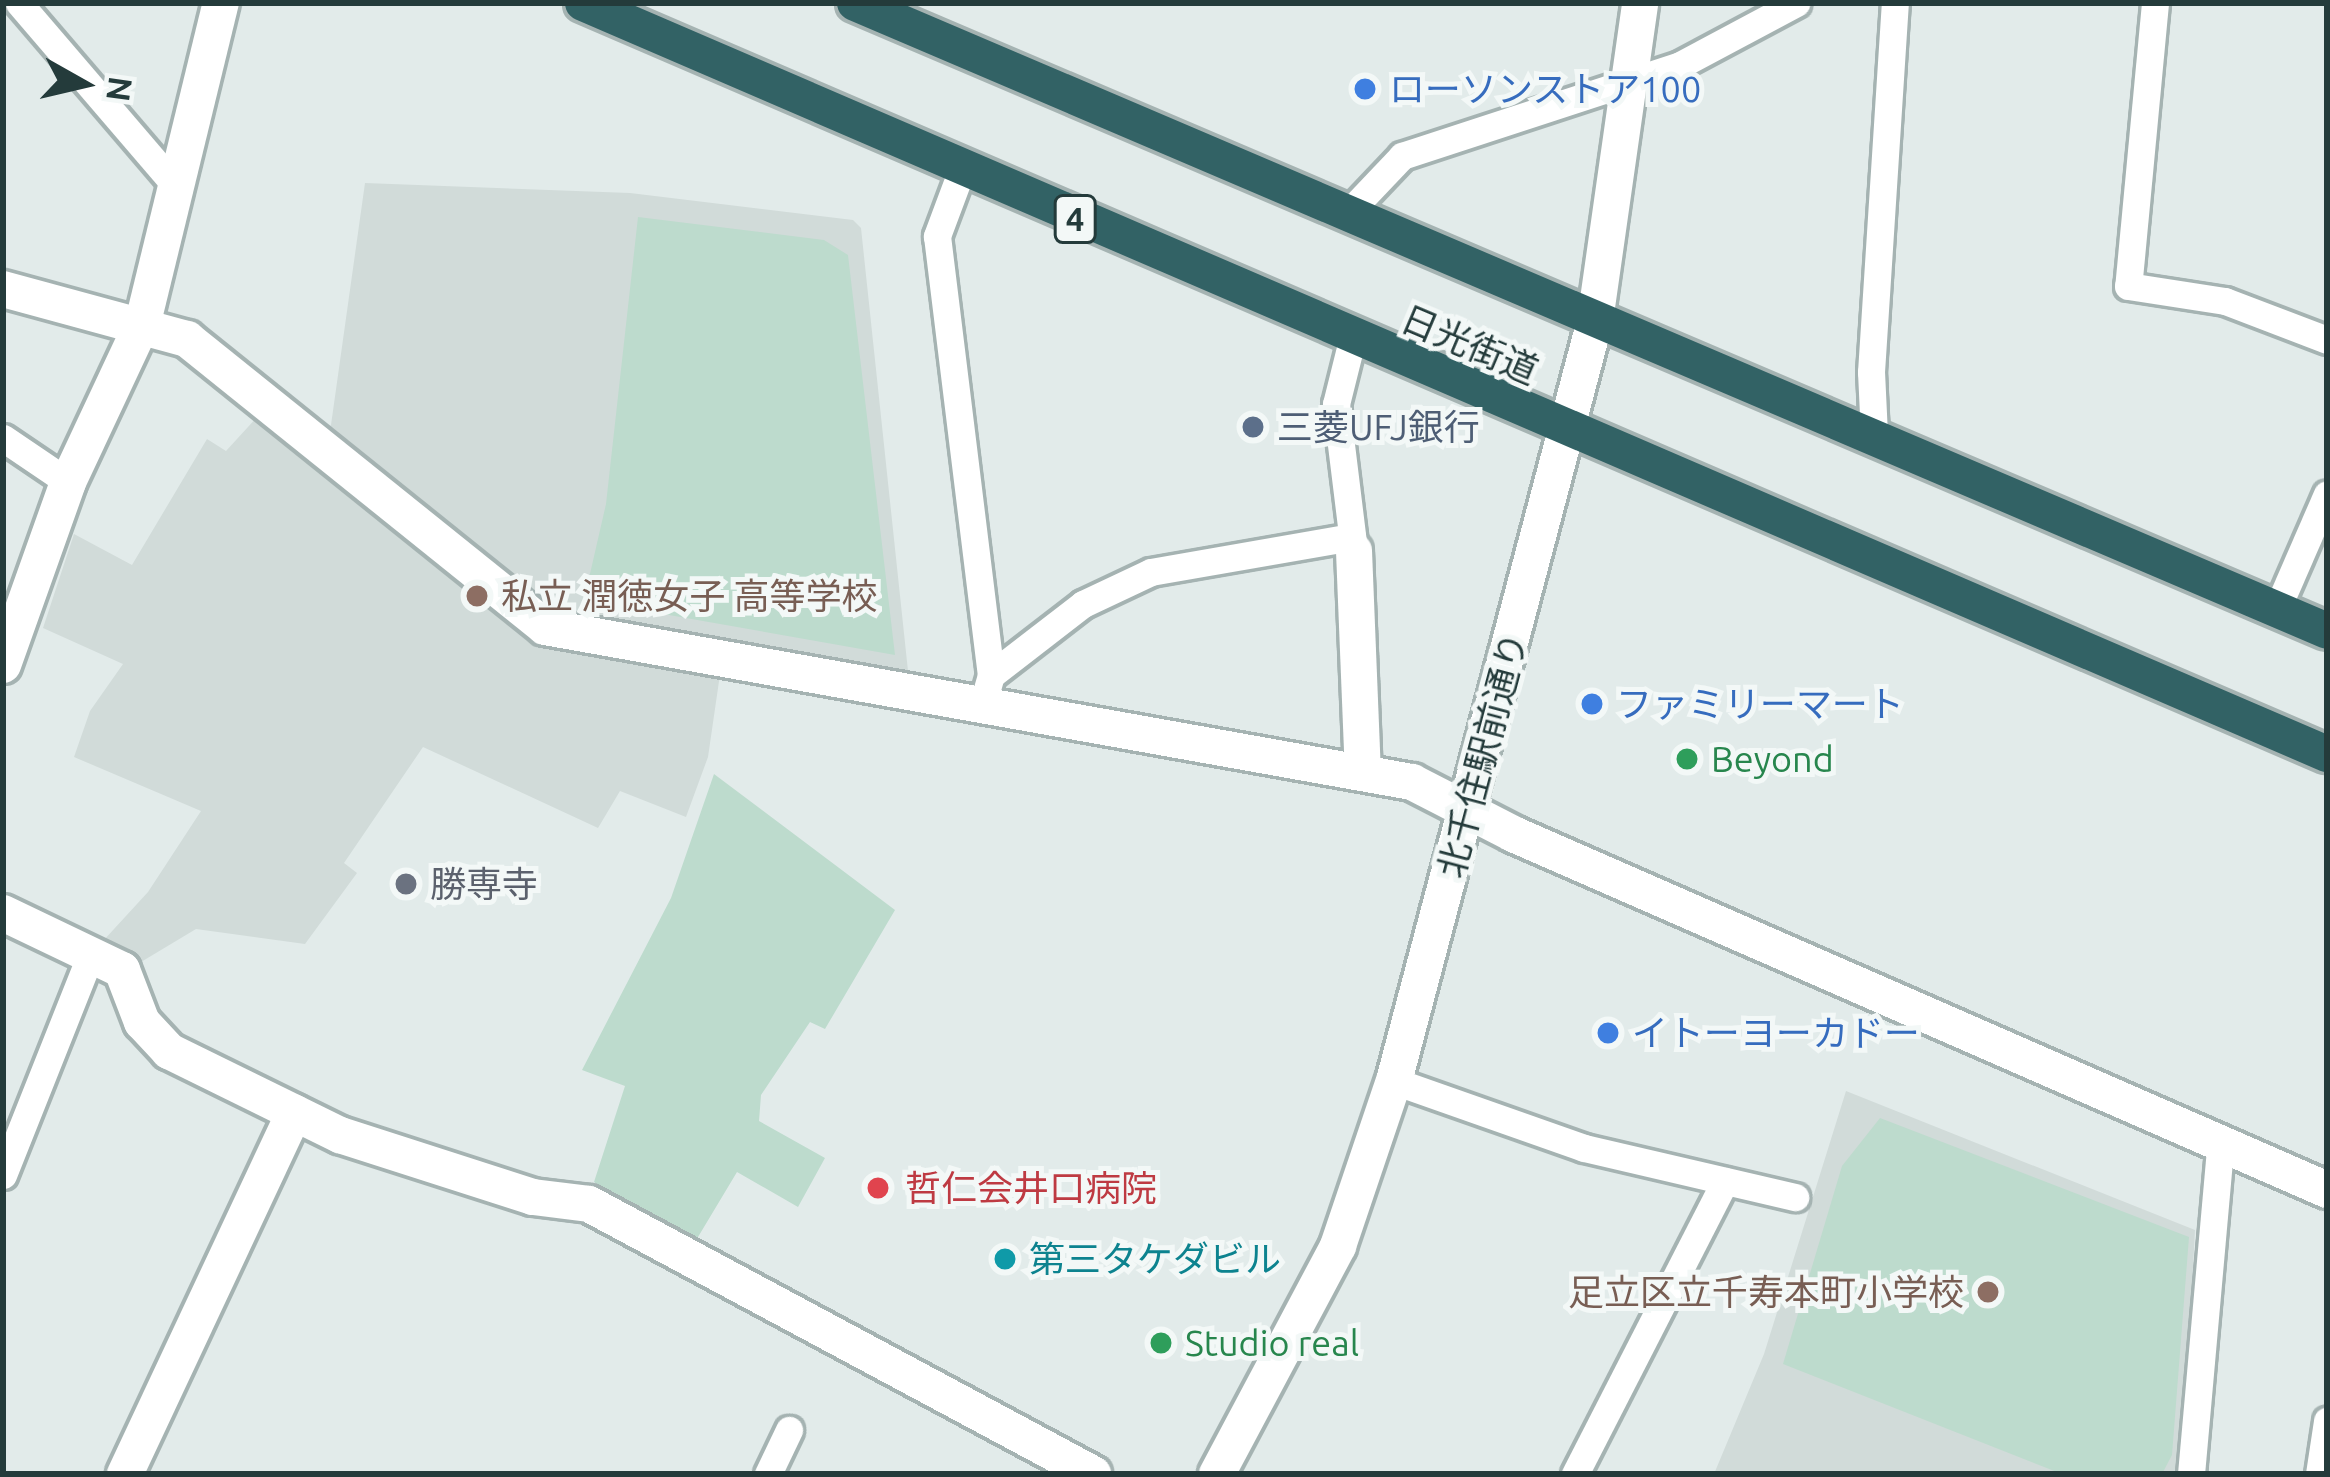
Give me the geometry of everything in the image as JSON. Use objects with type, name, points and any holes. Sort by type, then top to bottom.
[{"type":"highway","name":"日光街道","points":[[583,3],[1352,340],[2327,754]]},
{"type":"highway","name":"日光街道","points":[[855,3],[2327,631]]},
{"type":"street","points":[[3,664],[68,482],[142,322],[221,3]]},
{"type":"street","name":"北千住駅前通り","points":[[1217,1474],[1339,1246],[1394,1081],[1595,321],[1640,3]]},
{"type":"street","points":[[3,289],[142,322],[187,338],[544,627],[987,690],[1412,782],[2220,1147],[2327,1190]]},
{"type":"street","points":[[1353,544],[1364,773]]},
{"type":"street","points":[[3,913],[122,970],[142,1022],[169,1051],[294,1113],[445,1172],[590,1204],[1093,1474]]},
{"type":"street","points":[[125,1474],[294,1113]]},
{"type":"lane","points":[[19,3],[176,186]]},
{"type":"lane","points":[[1347,214],[1402,156],[1680,65],[1796,3]]},
{"type":"lane","points":[[1874,435],[1871,372],[1895,3]]},
{"type":"lane","points":[[2155,3],[2128,286],[2224,301],[2327,340]]},
{"type":"lane","points":[[962,169],[938,236],[987,690]]},
{"type":"lane","points":[[987,690],[1083,604],[1151,572],[1353,544],[1336,404],[1352,340]]},
{"type":"lane","points":[[3,438],[68,482]]},
{"type":"lane","points":[[2277,609],[2327,494]]},
{"type":"lane","points":[[3,1174],[91,954]]},
{"type":"lane","points":[[1394,1081],[1584,1148],[1795,1197]]},
{"type":"lane","points":[[2191,1474],[2220,1147]]},
{"type":"lane","points":[[1575,1474],[1725,1181]]},
{"type":"lane","points":[[2319,1474],[2327,1420]]},
{"type":"lane","points":[[768,1474],[789,1430]]},
{"type":"shaded area","name":"私立 潤徳女子 高等学校","points":[[365,183],[630,193],[853,220],[861,228],[908,671],[725,640],[708,757],[686,817],[620,791],[598,828],[423,747],[344,863],[357,873],[305,944],[196,929],[141,962],[103,941],[148,892],[201,811],[74,757],[90,711],[123,664],[43,628],[74,534],[132,565],[207,439],[226,451],[259,415],[309,458],[331,425]]},
{"type":"shaded area","name":"足立区立千寿本町小学校","points":[[1846,1091],[2195,1230],[2182,1474],[1714,1474],[1764,1354]]},
{"type":"green space","points":[[638,217],[824,240],[848,255],[895,655],[584,600],[606,504]]},
{"type":"green space","points":[[714,774],[895,910],[825,1029],[810,1022],[761,1095],[759,1121],[825,1158],[798,1207],[737,1172],[692,1247],[594,1182],[625,1086],[582,1070],[671,898]]},
{"type":"green space","name":"足立区立千寿本町小学校","points":[[1880,1118],[2189,1237],[2172,1455],[2162,1474],[2062,1474],[1783,1364],[1842,1166]]},
{"type":"place","name":"ローソンストア100","points":[[1365,89]]},
{"type":"place","name":"三菱UFJ銀行","points":[[1253,427]]},
{"type":"place","name":"私立 潤徳女子 高等学校","points":[[477,596]]},
{"type":"place","name":"ファミリーマート","points":[[1592,704]]},
{"type":"place","name":"Beyond","points":[[1687,759]]},
{"type":"place","name":"勝専寺","points":[[406,884]]},
{"type":"place","name":"イトーヨーカドー","points":[[1608,1033]]},
{"type":"place","name":"哲仁会井口病院","points":[[878,1188]]},
{"type":"place","name":"第三タケダビル","points":[[1005,1259]]},
{"type":"place","name":"足立区立千寿本町小学校","points":[[1988,1292]]},
{"type":"place","name":"Studio real","points":[[1161,1343]]}]
